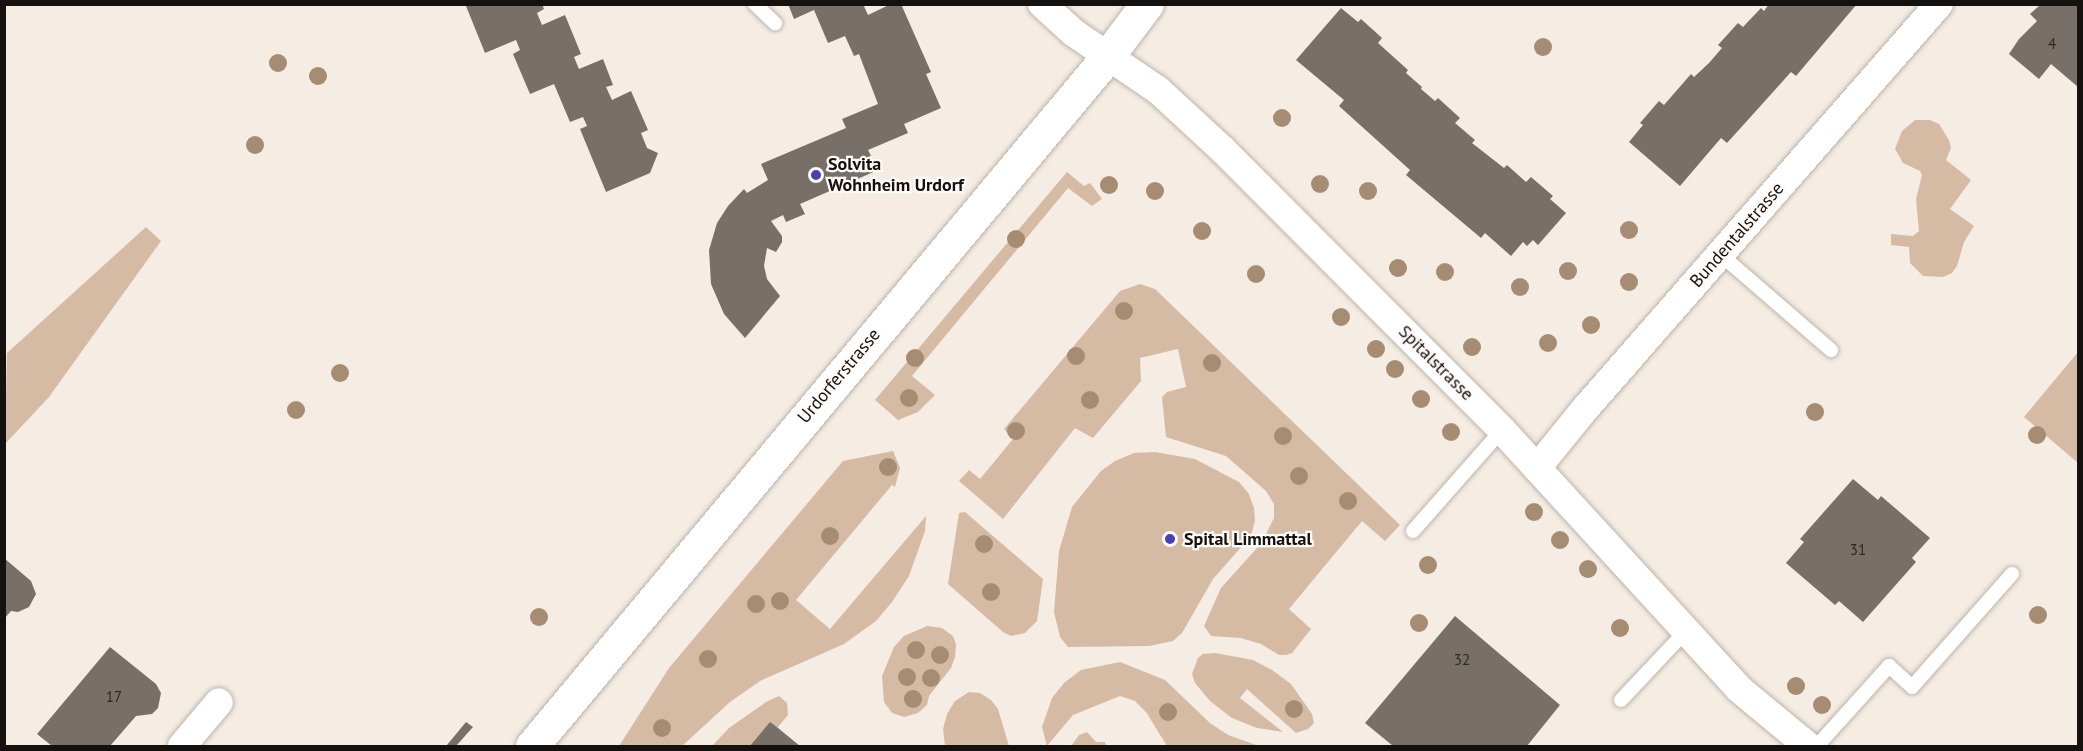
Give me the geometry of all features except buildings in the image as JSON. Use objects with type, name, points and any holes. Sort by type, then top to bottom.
[{"type":"main road","name":"Urdorferstrasse","points":[[532,747],[1107,57],[1147,4]]},
{"type":"street","name":"Spitalstrasse","points":[[1042,4],[1074,33],[1158,90],[1223,150],[1502,430],[1739,689],[1808,747]]},
{"type":"street","name":"Bundentalstrasse","points":[[1537,468],[1938,4]]},
{"type":"street","points":[[182,747],[219,702]]},
{"type":"lane","points":[[755,4],[775,23]]},
{"type":"lane","points":[[1720,254],[1831,350]]},
{"type":"lane","points":[[1413,531],[1502,430]]},
{"type":"lane","points":[[1817,747],[1889,666],[1912,687],[2012,574]]},
{"type":"lane","points":[[1621,700],[1686,631]]},
{"type":"shaded area","points":[[1915,120],[1930,120],[1939,124],[1951,148],[1946,160],[1971,180],[1950,209],[1974,226],[1964,242],[1957,266],[1952,273],[1943,277],[1923,276],[1910,263],[1909,247],[1891,245],[1891,234],[1913,236],[1919,231],[1916,199],[1922,175],[1920,171],[1903,163],[1895,149],[1902,131]]},
{"type":"shaded area","points":[[1067,172],[1084,186],[1090,183],[1102,199],[1092,206],[1068,188],[912,376],[935,395],[918,412],[898,420],[875,400]]},
{"type":"shaded area","points":[[146,227],[161,241],[49,397],[5,444],[7,353]]},
{"type":"shaded area","points":[[1140,284],[1155,289],[1400,525],[1385,541],[1362,521],[1289,609],[1311,629],[1292,653],[1279,655],[1261,644],[1241,638],[1211,636],[1204,626],[1221,588],[1257,548],[1267,532],[1274,518],[1274,504],[1266,491],[1226,456],[1166,437],[1162,397],[1167,392],[1186,387],[1178,349],[1140,358],[1141,381],[1093,438],[1075,428],[1003,519],[959,481],[969,470],[980,479],[1013,439],[1004,429],[1120,291]]},
{"type":"shaded area","points":[[2078,352],[2078,463],[2024,417]]},
{"type":"shaded area","points":[[893,451],[900,468],[895,487],[892,485],[796,600],[830,629],[926,516],[925,531],[909,576],[876,621],[844,644],[760,681],[730,702],[682,746],[619,746],[669,668],[843,461]]},
{"type":"shaded area","points":[[1155,452],[1195,459],[1239,482],[1249,494],[1254,508],[1255,521],[1251,536],[1213,579],[1182,633],[1173,641],[1149,646],[1068,647],[1060,637],[1054,612],[1059,551],[1072,507],[1101,471],[1115,461],[1134,453]]},
{"type":"shaded area","points":[[965,512],[1043,579],[1037,621],[1025,633],[1011,636],[1003,632],[948,584],[959,513]]},
{"type":"shaded area","points":[[927,626],[942,628],[953,636],[956,645],[955,657],[951,668],[929,696],[927,705],[918,713],[904,717],[892,713],[884,702],[882,676],[894,647],[904,636]]},
{"type":"shaded area","points":[[1215,653],[1253,660],[1272,670],[1291,684],[1312,714],[1314,723],[1308,729],[1296,733],[1247,689],[1240,698],[1283,732],[1257,728],[1232,718],[1210,701],[1195,683],[1192,674],[1198,658],[1203,654]]},
{"type":"shaded area","points":[[1120,662],[1165,680],[1210,723],[1228,735],[1259,746],[1167,746],[1146,712],[1135,701],[1120,696],[1073,715],[1047,746],[1042,727],[1052,698],[1064,683],[1081,670]]},
{"type":"shaded area","points":[[969,692],[980,693],[991,700],[998,709],[1009,746],[945,746],[943,729],[947,714],[955,701]]},
{"type":"shaded area","points":[[779,696],[787,703],[788,715],[762,746],[712,746],[729,728],[766,702]]},
{"type":"shaded area","points":[[1087,732],[1096,742],[1105,742],[1106,746],[1071,746],[1079,735]]},
{"type":"place","name":"Solvita Wohnheim Urdorf","points":[[816,175]]},
{"type":"place","name":"Spital Limmattal","points":[[1170,539]]}]
